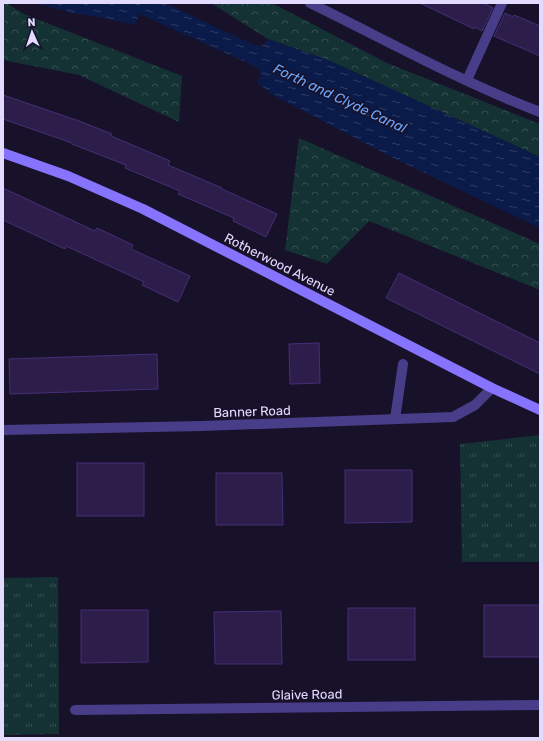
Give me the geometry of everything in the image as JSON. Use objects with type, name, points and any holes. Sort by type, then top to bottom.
[{"type":"street","points":[[310,3],[467,80],[540,112]]},
{"type":"street","points":[[467,80],[502,3]]},
{"type":"street","name":"Rotherwood Avenue","points":[[3,153],[68,176],[143,209],[492,388],[540,410]]},
{"type":"street","points":[[396,419],[403,364]]},
{"type":"street","name":"Banner Road","points":[[3,430],[202,426],[453,417],[475,405],[492,388]]},
{"type":"street","name":"Glaive Road","points":[[75,710],[540,704]]},
{"type":"green space","points":[[3,3],[6,3],[24,14],[182,76],[179,122],[79,75],[3,60]]},
{"type":"green space","points":[[211,3],[272,3],[387,63],[540,124],[540,157],[328,60],[268,39]]},
{"type":"green space","points":[[299,138],[540,244],[540,290],[369,221],[327,264],[285,250]]},
{"type":"green space","points":[[540,435],[540,562],[462,562],[460,444]]},
{"type":"green space","points":[[58,577],[59,734],[3,735],[3,578]]},
{"type":"water","name":"Forth and Clyde Canal","points":[[36,3],[165,3],[254,45],[262,46],[268,39],[328,60],[540,157],[540,228],[387,155],[275,96],[257,83],[260,76],[258,68],[140,14],[134,25],[104,18],[71,13]]},
{"type":"building","points":[[420,3],[483,3],[493,8],[482,31],[475,27],[474,29]]},
{"type":"building","points":[[505,13],[513,17],[514,15],[540,26],[540,56],[494,36]]},
{"type":"building","points":[[3,95],[112,134],[111,136],[170,161],[168,165],[277,214],[266,237],[233,221],[234,218],[178,194],[180,191],[125,168],[126,165],[72,143],[3,119]]},
{"type":"building","points":[[3,188],[95,231],[97,228],[133,245],[131,249],[190,276],[178,302],[142,285],[144,282],[66,246],[65,249],[3,220]]},
{"type":"building","points":[[399,273],[540,343],[540,374],[386,298]]},
{"type":"building","points":[[319,343],[320,383],[290,384],[289,344]]},
{"type":"building","points":[[157,354],[158,389],[10,394],[9,359]]},
{"type":"building","points":[[77,463],[144,463],[144,516],[77,516]]},
{"type":"building","points":[[345,470],[412,470],[412,522],[345,523]]},
{"type":"building","points":[[216,473],[282,473],[283,525],[216,525]]},
{"type":"building","points":[[484,605],[540,605],[540,657],[484,657]]},
{"type":"building","points":[[348,608],[415,608],[415,660],[348,660]]},
{"type":"building","points":[[81,610],[148,610],[148,662],[81,663]]},
{"type":"building","points":[[281,611],[282,664],[215,664],[214,612]]}]
